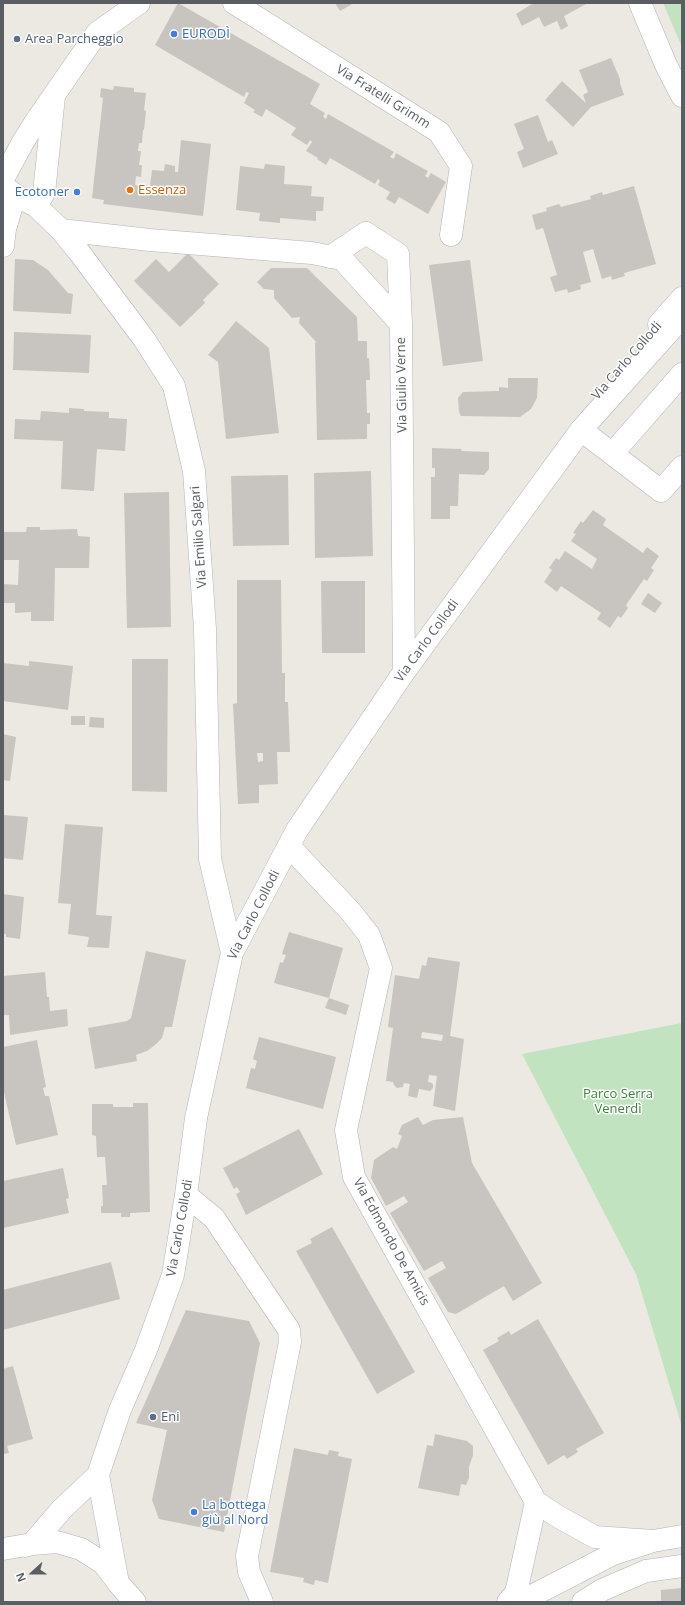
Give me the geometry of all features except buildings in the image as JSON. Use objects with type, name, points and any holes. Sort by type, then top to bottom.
[{"type":"street","points":[[3,246],[7,187],[23,142],[54,93],[97,33],[139,3]]},
{"type":"street","name":"Via Fratelli Grimm","points":[[234,3],[439,132],[461,166],[451,235]]},
{"type":"street","points":[[640,3],[666,64],[682,96]]},
{"type":"street","points":[[36,206],[44,193],[54,93]]},
{"type":"street","name":"Via Emilio Salgari","points":[[7,187],[36,206],[61,230],[144,339],[174,386],[194,471],[206,629],[210,859],[232,953]]},
{"type":"street","name":"Via Giulio Verne","points":[[61,230],[150,240],[312,253],[342,259],[401,324],[404,672]]},
{"type":"street","points":[[330,257],[366,232],[398,254],[401,324]]},
{"type":"street","name":"Via Carlo Collodi","points":[[581,430],[592,401],[682,298]]},
{"type":"street","name":"Via Carlo Collodi","points":[[98,1475],[120,1410],[146,1350],[173,1275],[186,1196],[196,1118],[232,953],[297,830],[404,672],[581,430],[682,317]]},
{"type":"street","points":[[612,454],[682,374]]},
{"type":"street","points":[[581,430],[661,491],[682,467]]},
{"type":"street","name":"Via Edmondo De Amicis","points":[[289,846],[350,912],[369,936],[381,968],[346,1130],[354,1177],[536,1502]]},
{"type":"street","points":[[186,1196],[214,1218],[289,1330],[290,1342],[247,1556],[249,1572],[262,1602]]},
{"type":"street","points":[[3,1558],[10,1552],[32,1544],[62,1509],[98,1475]]},
{"type":"street","points":[[98,1475],[121,1592]]},
{"type":"street","points":[[508,1602],[516,1593],[536,1502],[557,1516],[595,1537],[652,1541]]},
{"type":"street","points":[[520,1602],[613,1554],[652,1541],[682,1536]]},
{"type":"street","points":[[3,1549],[32,1544],[57,1542],[81,1549],[102,1563],[121,1592],[135,1602]]},
{"type":"street","points":[[583,1602],[602,1590],[646,1571],[682,1566]]},
{"type":"green space","points":[[663,3],[682,3],[682,47]]},
{"type":"green space","name":"Parco Serra Venerdì","points":[[682,1023],[682,1427],[636,1274],[522,1054]]},
{"type":"place","name":"EURODÌ","points":[[174,34]]},
{"type":"place","name":"Area Parcheggio","points":[[17,39]]},
{"type":"place","name":"Essenza","points":[[130,190]]},
{"type":"place","name":"Ecotoner","points":[[77,192]]},
{"type":"place","name":"Eni","points":[[153,1417]]},
{"type":"place","name":"La bottega giù al Nord","points":[[194,1512]]}]
